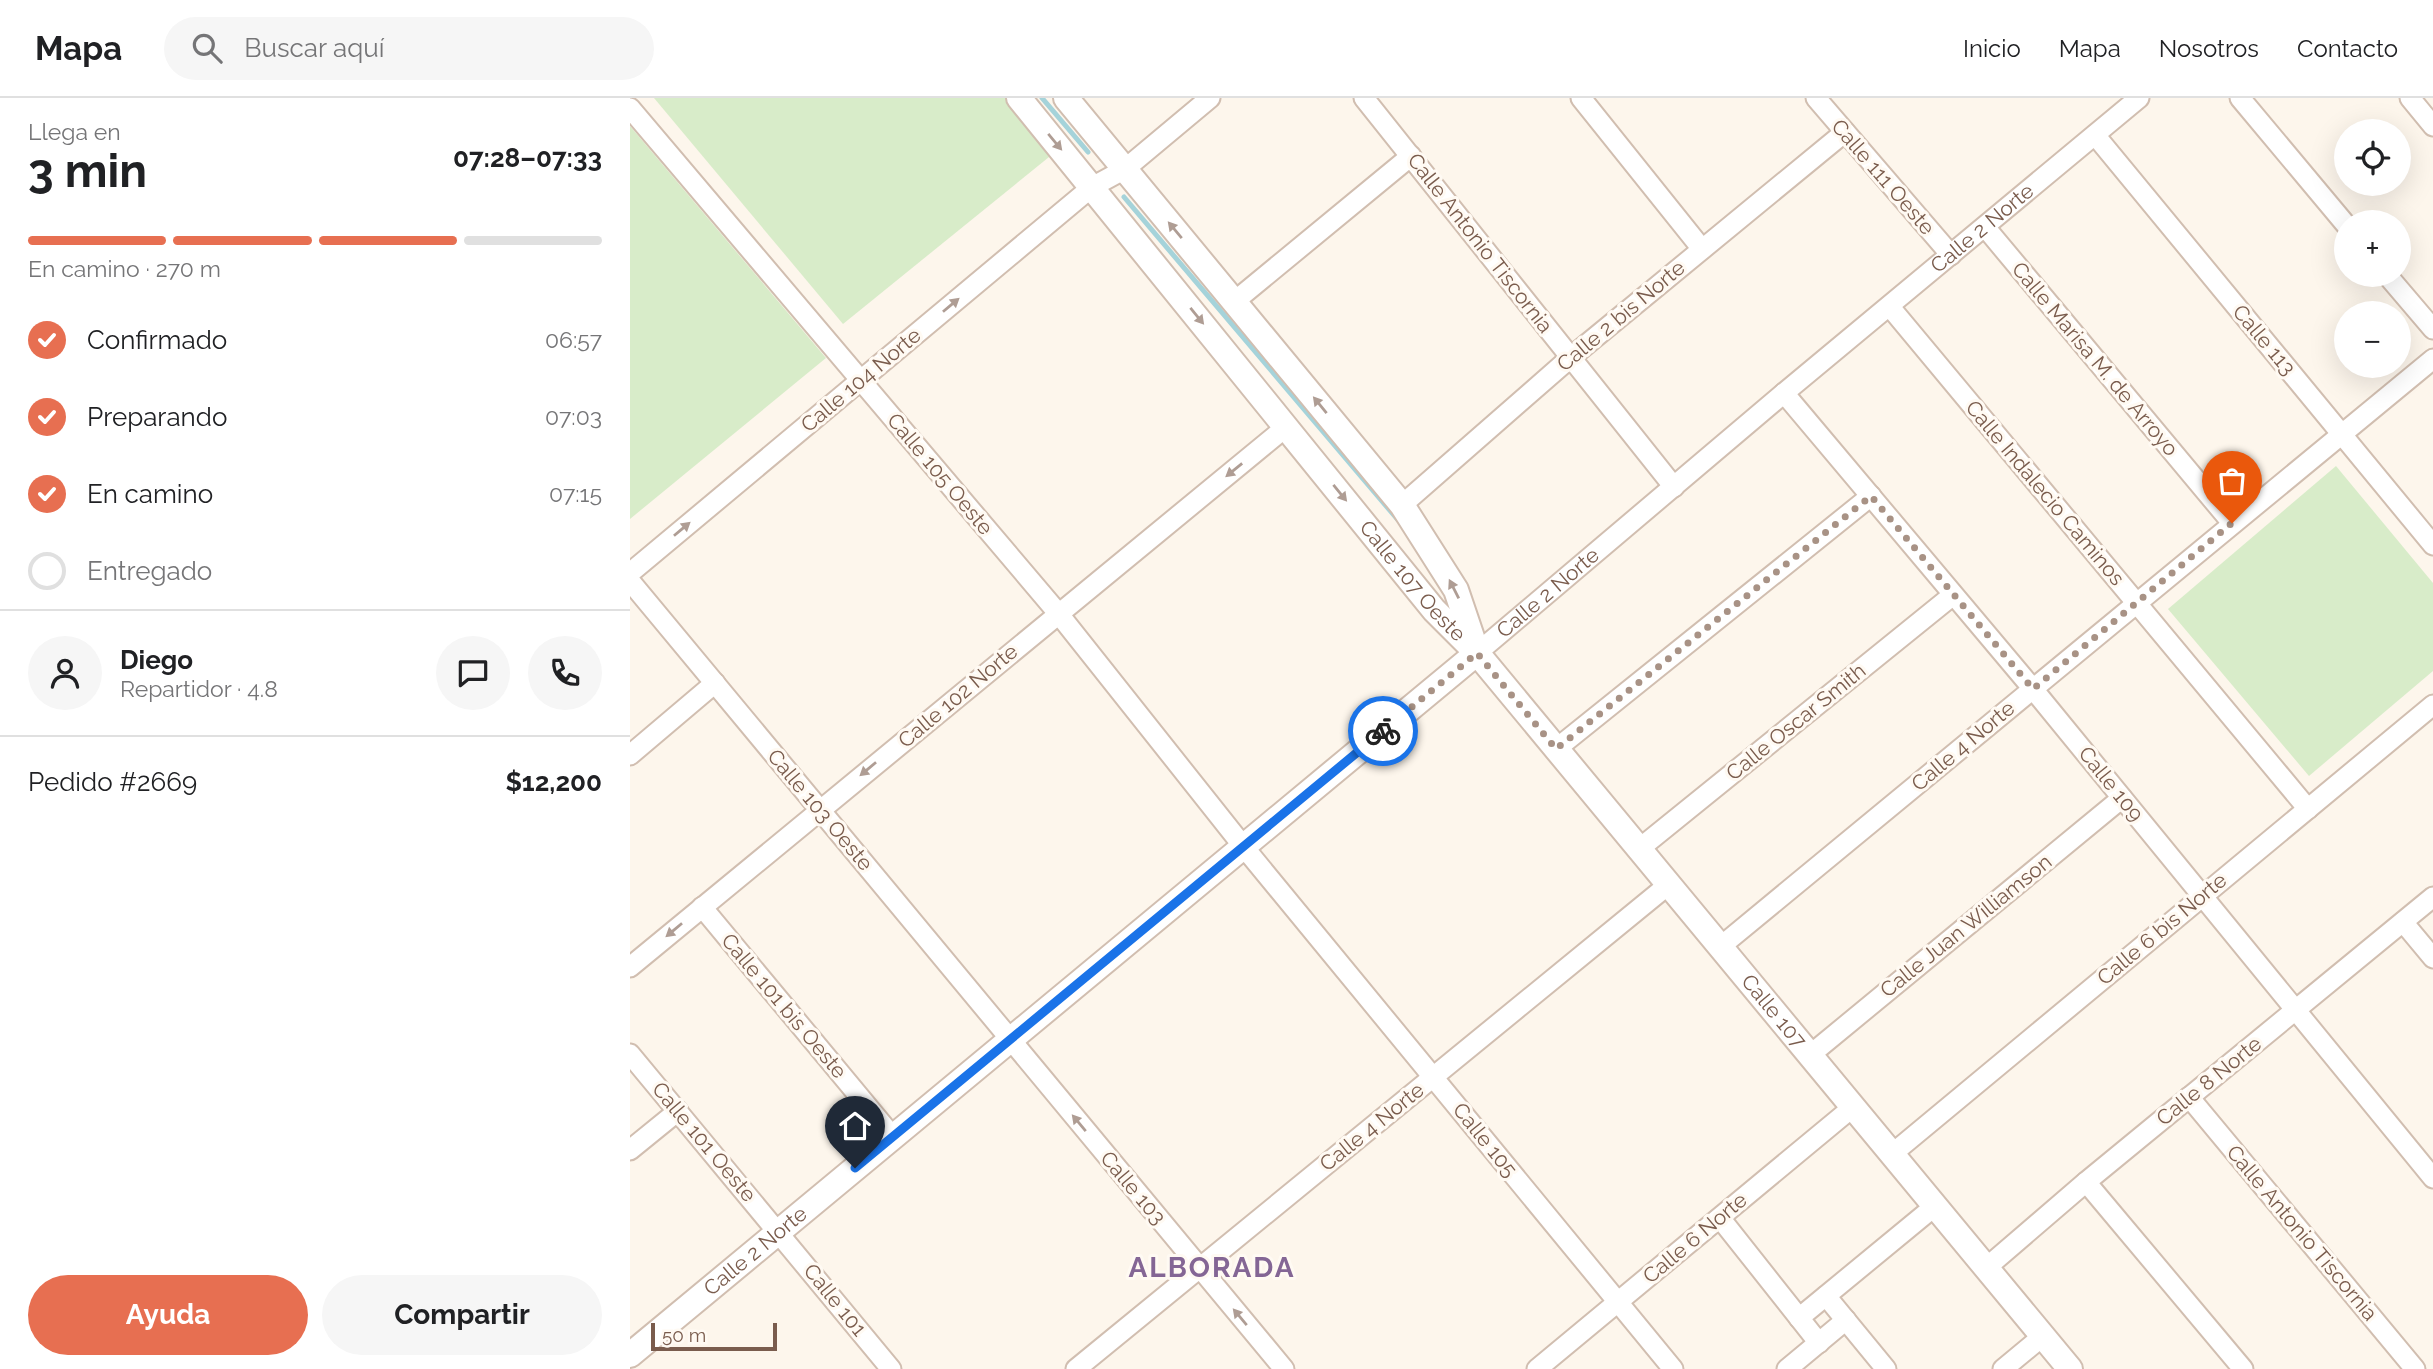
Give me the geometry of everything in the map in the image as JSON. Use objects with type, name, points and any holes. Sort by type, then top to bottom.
[{"type":"street","name":"Calle 107 Oeste","points":[[1018,98],[1434,610],[1477,653]]},
{"type":"street","name":"Calle 107 Oeste","points":[[1066,98],[1402,505],[1455,590],[1477,653]]},
{"type":"street","points":[[1125,170],[1210,98]]},
{"type":"street","name":"Calle Antonio Tiscornia","points":[[1364,98],[1674,487]]},
{"type":"street","points":[[1580,98],[1702,249]]},
{"type":"street","name":"Calle 2 Norte","points":[[630,1355],[1477,653],[2139,98]]},
{"type":"street","points":[[2240,98],[2334,210]]},
{"type":"street","points":[[2410,98],[2433,126]]},
{"type":"street","name":"Calle 111 Oeste","points":[[1822,101],[1845,132],[1951,255]]},
{"type":"street","name":"Calle 105 Oeste","points":[[630,108],[1058,613],[1243,846]]},
{"type":"street","name":"Calle 2 bis Norte","points":[[1402,505],[1570,358],[1845,132]]},
{"type":"street","name":"Calle 113","points":[[2095,135],[2342,434],[2430,536]]},
{"type":"street","points":[[1235,302],[1411,156]]},
{"type":"street","name":"Calle 104 Norte","points":[[630,573],[1092,187],[1125,170]]},
{"type":"street","name":"Calle Marisa M. de Arroyo","points":[[1985,227],[2232,523]]},
{"type":"street","points":[[2398,287],[2433,329]]},
{"type":"street","name":"Calle Indalecio Caminos","points":[[1890,307],[2308,808]]},
{"type":"street","name":"Calle 4 Norte","points":[[1720,947],[2433,359]]},
{"type":"street","name":"Calle 109","points":[[1784,393],[2033,689],[2433,1178]]},
{"type":"street","name":"Calle 102 Norte","points":[[630,967],[1286,426]]},
{"type":"street","points":[[1556,749],[1871,496]]},
{"type":"street","name":"Calle 103 Oeste","points":[[630,581],[1009,1040]]},
{"type":"street","name":"Calle Oscar Smith","points":[[1639,849],[1953,595]]},
{"type":"street","name":"Calle 107","points":[[1477,653],[2070,1369]]},
{"type":"street","points":[[630,755],[715,684]]},
{"type":"street","name":"Calle 6 bis Norte","points":[[1892,1154],[2433,705]]},
{"type":"street","name":"Calle Juan Williamson","points":[[1810,1055],[2122,798]]},
{"type":"street","name":"Calle 105","points":[[1243,846],[1673,1369]]},
{"type":"street","name":"Calle 4 Norte","points":[[1076,1369],[1668,885]]},
{"type":"street","name":"Calle 8 Norte","points":[[1986,1268],[2086,1182],[2433,897]]},
{"type":"street","name":"Calle 101 bis Oeste","points":[[702,907],[893,1137]]},
{"type":"street","points":[[2403,922],[2433,958]]},
{"type":"street","name":"Calle 103","points":[[1009,1040],[1284,1369]]},
{"type":"street","name":"Calle 101 Oeste","points":[[630,1054],[779,1231]]},
{"type":"street","name":"Calle Antonio Tiscornia","points":[[2189,1097],[2415,1369]]},
{"type":"street","name":"Calle 6 Norte","points":[[1537,1369],[1853,1107]]},
{"type":"street","points":[[630,1150],[678,1111]]},
{"type":"street","points":[[2086,1182],[2243,1369]]},
{"type":"street","points":[[1799,1318],[1935,1206]]},
{"type":"street","points":[[1720,1218],[1819,1343]]},
{"type":"street","name":"Calle 101","points":[[779,1231],[891,1369]]},
{"type":"street","points":[[1826,1296],[1886,1369]]},
{"type":"street","points":[[1787,1369],[1846,1320]]},
{"type":"street","points":[[2003,1369],[2043,1336]]},
{"type":"green space","points":[[654,98],[1008,98],[1054,153],[843,324]]},
{"type":"green space","points":[[630,126],[826,358],[630,519]]},
{"type":"green space","points":[[2336,466],[2433,583],[2433,671],[2309,776],[2168,609]]},
{"type":"waterway","points":[[1042,98],[1088,152]]},
{"type":"waterway","points":[[1124,197],[1398,520]]},
{"type":"way so far","points":[[1383,731],[1477,653],[1556,749],[1871,496],[2033,689],[2232,523]]},
{"type":"district","name":"ALBORADA","points":[[1212,1267]]},
{"type":"route","points":[[855,1168],[1383,731]]}]
